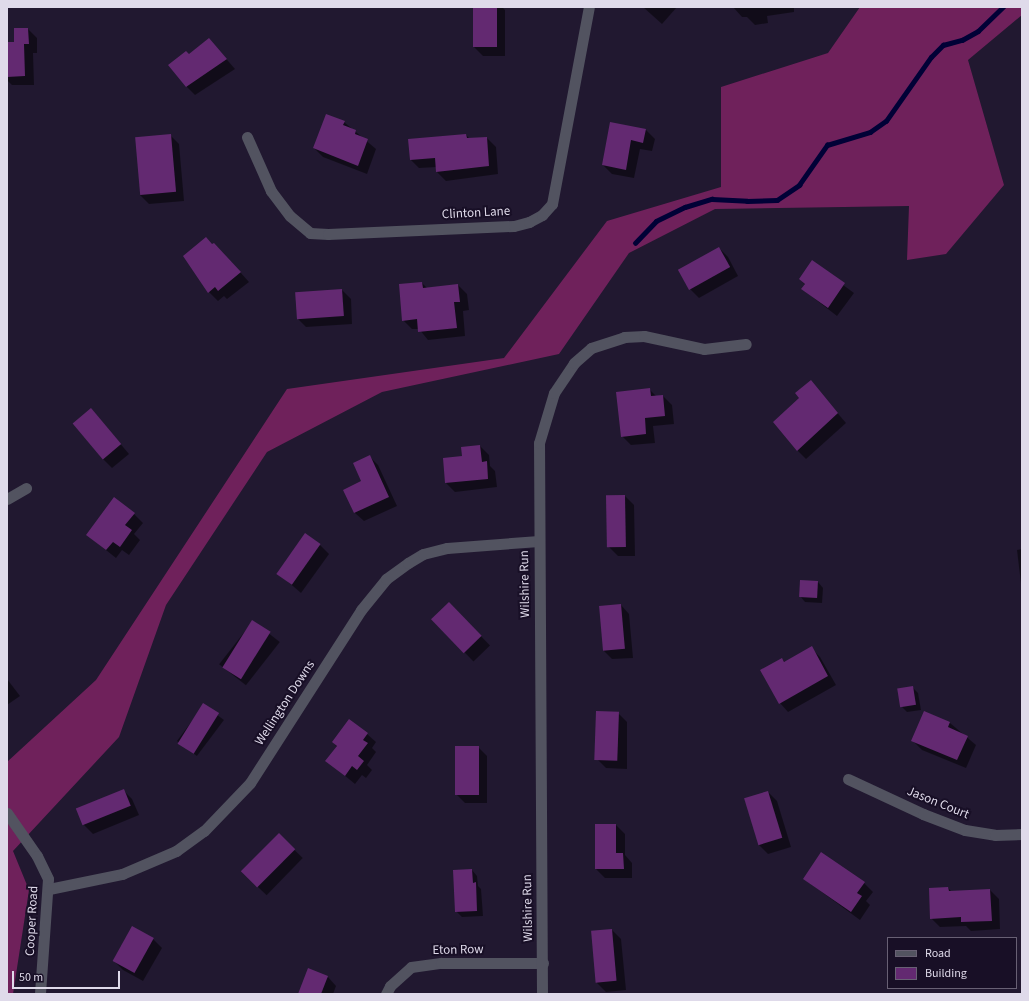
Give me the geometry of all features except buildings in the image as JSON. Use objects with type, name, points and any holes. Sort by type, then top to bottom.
[{"type":"street","name":"Clinton Lane","points":[[247,137],[271,191],[290,216],[310,233],[328,234],[514,226],[529,222],[542,215],[552,204],[589,7]]},
{"type":"street","name":"Wilshire Run","points":[[542,994],[539,443],[554,392],[574,363],[591,348],[624,337],[644,336],[704,349],[746,344]]},
{"type":"street","points":[[7,499],[26,488]]},
{"type":"street","name":"Wellington Downs","points":[[49,889],[122,874],[176,851],[204,831],[250,783],[361,610],[386,579],[408,563],[423,554],[446,548],[539,541]]},
{"type":"street","name":"Jason Court","points":[[848,779],[923,814],[965,830],[994,835],[1022,834]]},
{"type":"street","name":"Cooper Road","points":[[7,813],[45,870],[49,889],[40,994]]},
{"type":"street","name":"Eton Row","points":[[386,994],[390,986],[411,967],[441,963],[543,963]]},
{"type":"shaded area","points":[[860,7],[1022,7],[1022,15],[968,60],[1004,185],[946,254],[907,260],[909,206],[715,209],[629,253],[559,354],[382,392],[267,452],[166,605],[119,737],[13,851],[29,890],[13,994],[7,994],[7,762],[96,680],[287,389],[504,358],[607,221],[721,187],[721,87],[828,53]]},
{"type":"waterway","points":[[635,243],[656,221],[685,207],[712,199],[747,201],[777,200],[799,185],[827,145],[870,132],[886,121],[931,57],[943,45],[962,40],[978,31],[1003,7]]}]
